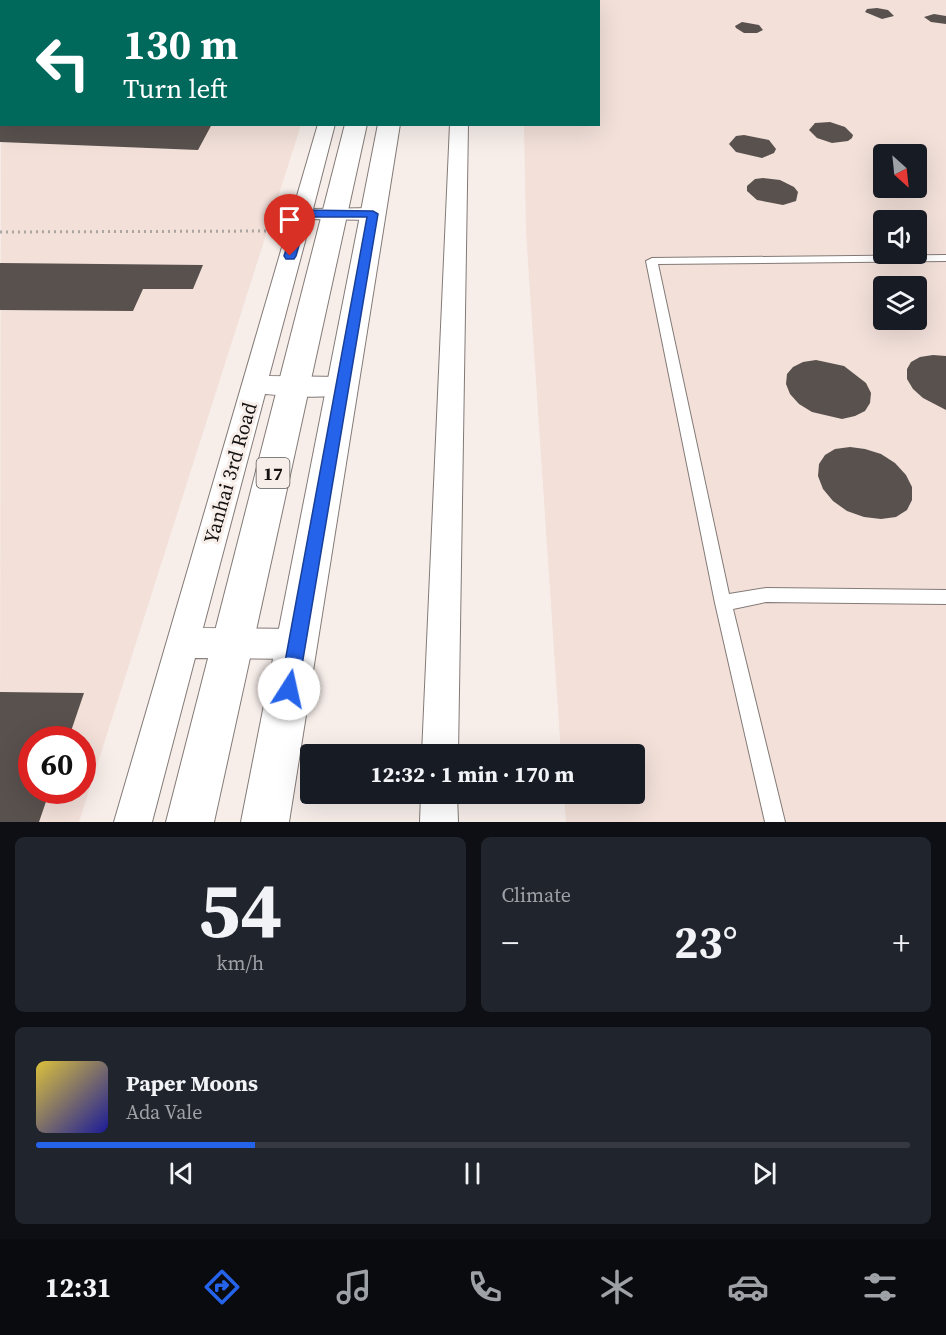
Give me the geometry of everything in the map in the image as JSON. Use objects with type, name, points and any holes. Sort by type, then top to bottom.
[{"type":"main road","name":"Yanhai 3rd Road","points":[[190,822],[294,387],[318,214],[355,126]]},
{"type":"main road","points":[[265,822],[389,126]]},
{"type":"street","name":"Yanhai 3rd Road","points":[[133,822],[255,384],[318,214],[327,126]]},
{"type":"street","points":[[440,744],[458,126]]},
{"type":"street","points":[[318,214],[373,214]]},
{"type":"street","points":[[255,384],[294,387],[342,386]]},
{"type":"street","points":[[183,643],[297,644]]},
{"type":"street","points":[[439,804],[439,822]]},
{"type":"lane","points":[[775,822],[723,603],[652,261],[946,258]]},
{"type":"lane","points":[[723,603],[766,595],[946,597]]},
{"type":"path","points":[[0,232],[272,231],[318,214]]},
{"type":"shaded area","points":[[600,0],[946,0],[946,822],[566,822],[565,804],[645,804],[645,744],[560,744],[526,232],[524,126],[600,126]]},
{"type":"shaded area","points":[[1,126],[301,126],[96,769],[96,726],[18,726],[18,804],[85,804],[79,822],[0,822]]},
{"type":"building","points":[[867,9],[888,10],[894,16],[882,19],[865,12]]},
{"type":"building","points":[[934,14],[946,16],[946,24],[931,22],[924,17]]},
{"type":"building","points":[[742,22],[759,25],[763,30],[757,33],[744,33],[735,26]]},
{"type":"building","points":[[830,122],[845,127],[853,135],[852,138],[848,141],[832,143],[817,138],[809,130],[815,123]]},
{"type":"building","points":[[0,126],[211,126],[198,150],[0,142]]},
{"type":"building","points":[[744,135],[769,140],[776,149],[774,153],[762,158],[736,152],[729,144],[736,136]]},
{"type":"building","points":[[755,179],[780,180],[794,187],[798,192],[796,201],[783,205],[757,200],[747,191],[747,186]]},
{"type":"building","points":[[0,263],[203,265],[193,289],[143,289],[133,311],[0,310]]},
{"type":"building","points":[[946,356],[946,410],[923,398],[913,389],[907,379],[907,369],[911,362],[920,357]]},
{"type":"building","points":[[816,360],[844,366],[866,383],[871,393],[870,403],[865,411],[842,419],[812,412],[799,404],[790,394],[786,384],[787,374],[793,367],[803,362]]},
{"type":"building","points":[[850,447],[881,454],[895,463],[906,475],[912,487],[912,500],[907,510],[896,517],[881,519],[864,517],[847,511],[833,501],[823,489],[818,476],[819,464],[825,455],[835,449]]},
{"type":"building","points":[[0,692],[84,693],[73,726],[18,726],[18,804],[45,804],[39,822],[0,822]]},
{"type":"route","points":[[289,689],[373,214],[302,214],[290,256]]}]
